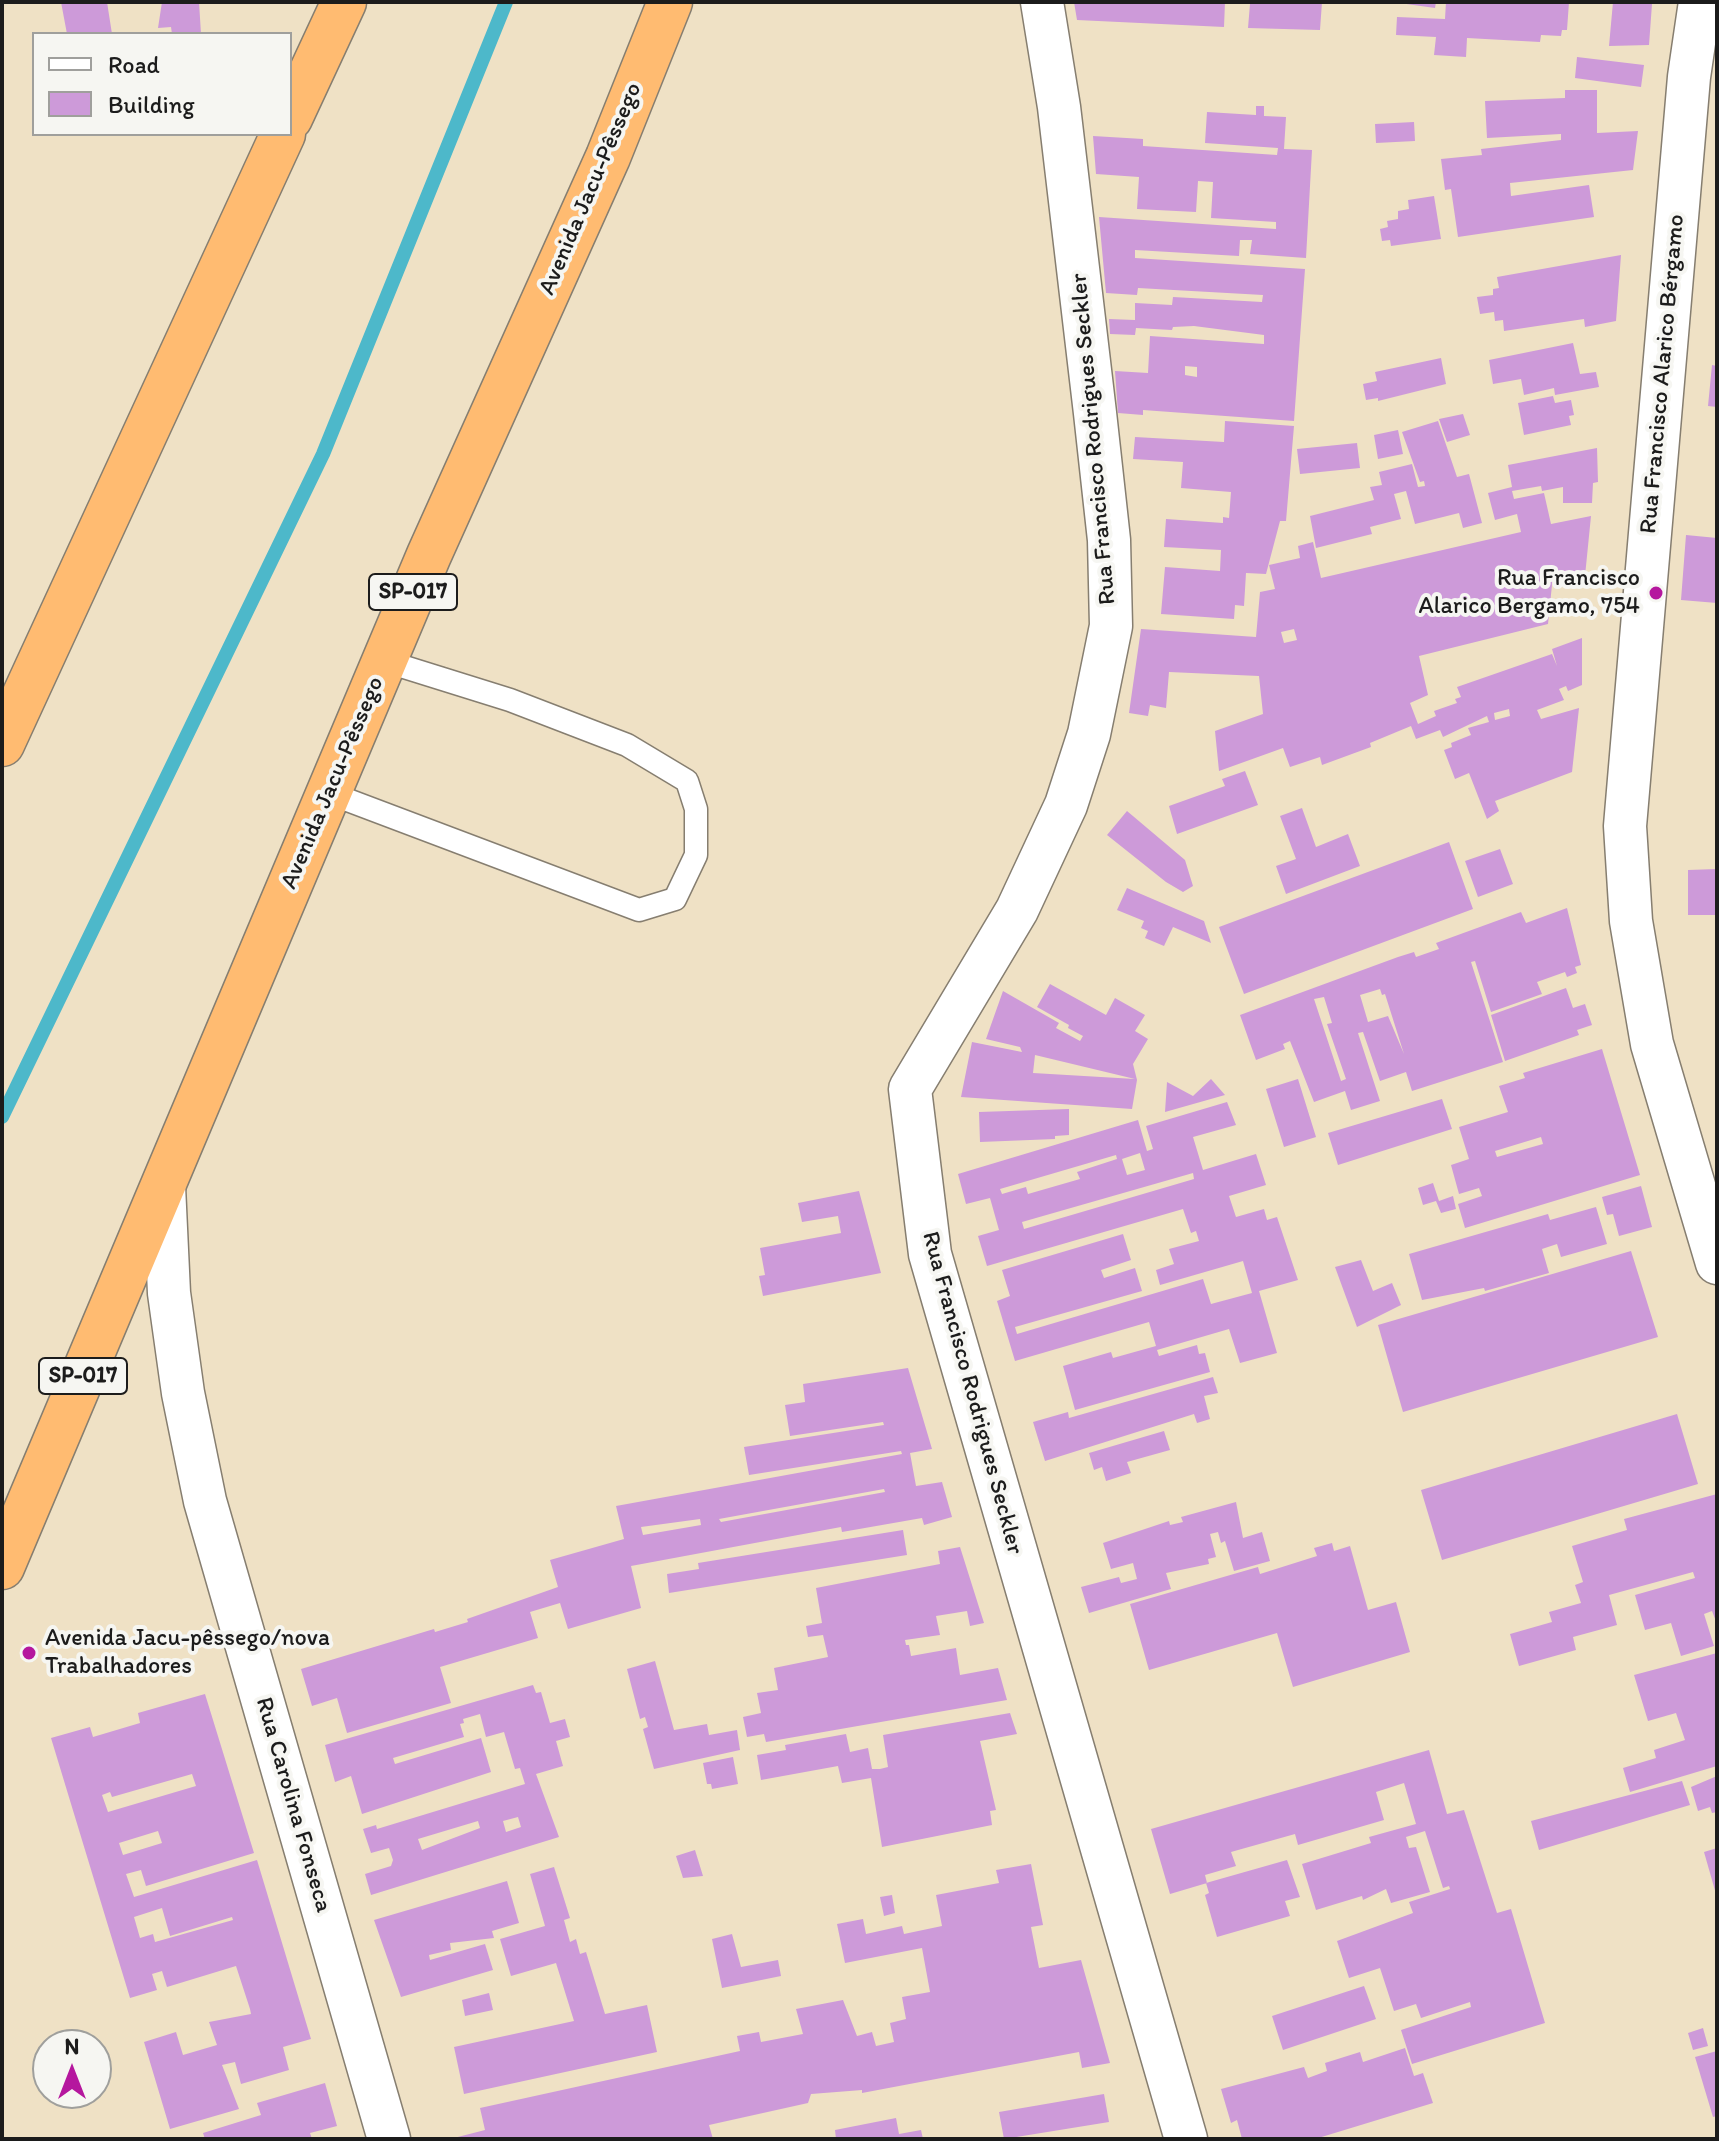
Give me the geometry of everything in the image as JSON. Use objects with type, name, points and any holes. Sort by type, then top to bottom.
[{"type":"highway","points":[[292,114],[344,2]]},
{"type":"highway","name":"Avenida Jacu-Pêssego","points":[[2,1567],[385,661],[608,157],[670,2]]},
{"type":"highway","points":[[2,744],[282,136]]},
{"type":"street","name":"Rua Francisco Rodrigues Seckler","points":[[1042,2],[1059,107],[1097,429],[1109,540],[1111,626],[1089,734],[1066,805],[1017,910],[910,1089],[930,1254],[1186,2139]]},
{"type":"street","name":"Rua Francisco Alarico Bérgamo","points":[[1705,16],[1689,77],[1625,826],[1631,921],[1652,1044],[1717,1263]]},
{"type":"street","name":"Rua Carolina Fonseca","points":[[164,1186],[169,1293],[183,1393],[205,1501],[389,2139]]},
{"type":"lane","points":[[329,793],[639,910],[675,899],[696,855],[696,809],[687,781],[627,745],[510,700],[385,661]]},
{"type":"building","points":[[61,2],[107,2],[112,32],[67,32]]},
{"type":"building","points":[[162,2],[199,2],[201,32],[172,32],[171,27],[158,28]]},
{"type":"building","points":[[1074,2],[1225,2],[1224,27],[1077,20]]},
{"type":"building","points":[[1322,2],[1320,30],[1248,28],[1250,4]]},
{"type":"building","points":[[1392,2],[1436,2],[1435,8]]},
{"type":"building","points":[[1446,2],[1569,2],[1567,30],[1562,30],[1561,36],[1541,35],[1540,42],[1467,38],[1466,57],[1434,55],[1436,37],[1396,35],[1397,17],[1445,19]]},
{"type":"building","points":[[1613,2],[1652,4],[1649,45],[1609,46]]},
{"type":"building","points":[[1577,57],[1644,65],[1641,87],[1575,78]]},
{"type":"building","points":[[1565,90],[1597,90],[1597,133],[1638,131],[1633,170],[1510,183],[1511,196],[1589,185],[1594,217],[1458,237],[1451,189],[1445,190],[1441,159],[1482,155],[1481,149],[1561,140],[1561,134],[1487,138],[1485,101],[1565,98]]},
{"type":"building","points":[[1256,106],[1264,106],[1264,116],[1286,117],[1284,149],[1312,150],[1306,258],[1250,254],[1252,240],[1240,240],[1239,256],[1135,250],[1135,258],[1305,269],[1294,421],[1143,410],[1143,415],[1118,413],[1115,371],[1148,373],[1150,336],[1264,344],[1264,335],[1194,326],[1173,327],[1172,330],[1136,328],[1135,335],[1110,334],[1109,319],[1135,320],[1135,303],[1172,305],[1173,297],[1262,302],[1263,295],[1138,288],[1137,295],[1106,293],[1099,217],[1276,229],[1276,222],[1211,218],[1213,182],[1198,181],[1196,212],[1137,209],[1139,177],[1096,174],[1093,136],[1143,139],[1143,146],[1277,155],[1278,148],[1205,143],[1207,112],[1256,115]],"holes":[[[1185,366],[1197,367],[1197,377],[1185,375]]]},
{"type":"building","points":[[1414,122],[1415,141],[1376,143],[1375,124]]},
{"type":"building","points":[[1434,196],[1441,239],[1391,246],[1390,240],[1382,241],[1380,229],[1388,227],[1387,221],[1398,219],[1398,211],[1409,209],[1408,200]]},
{"type":"building","points":[[1621,255],[1616,321],[1585,327],[1584,319],[1504,331],[1503,320],[1495,321],[1494,312],[1480,314],[1477,297],[1493,295],[1493,289],[1499,288],[1497,277]]},
{"type":"building","points":[[1573,343],[1580,374],[1596,372],[1599,387],[1555,395],[1554,388],[1524,395],[1521,379],[1493,384],[1489,360]]},
{"type":"building","points":[[1441,358],[1446,384],[1378,401],[1378,398],[1366,400],[1363,384],[1377,381],[1375,372]]},
{"type":"building","points":[[1712,365],[1717,366],[1717,407],[1708,406]]},
{"type":"building","points":[[1553,396],[1555,403],[1571,400],[1574,415],[1569,416],[1571,425],[1524,435],[1518,403]]},
{"type":"building","points":[[1463,414],[1470,435],[1447,442],[1439,419]]},
{"type":"building","points":[[1225,421],[1294,426],[1286,521],[1280,521],[1266,574],[1246,573],[1244,606],[1235,605],[1234,619],[1161,614],[1165,567],[1220,571],[1221,550],[1164,547],[1166,519],[1223,523],[1223,517],[1229,518],[1231,492],[1181,488],[1183,462],[1133,459],[1135,437],[1224,442]]},
{"type":"building","points":[[1438,421],[1457,477],[1469,474],[1482,523],[1463,528],[1459,513],[1415,524],[1406,491],[1394,494],[1401,519],[1370,527],[1372,534],[1316,548],[1310,516],[1374,500],[1370,487],[1382,485],[1379,472],[1412,464],[1418,487],[1425,486],[1424,481],[1420,482],[1402,432]]},
{"type":"building","points":[[1398,430],[1403,454],[1378,459],[1374,435]]},
{"type":"building","points":[[1357,443],[1360,468],[1300,474],[1297,449]]},
{"type":"building","points":[[1597,448],[1598,482],[1593,483],[1592,503],[1563,503],[1563,487],[1542,491],[1541,486],[1512,491],[1514,499],[1544,493],[1551,524],[1591,516],[1585,576],[1553,575],[1548,624],[1419,656],[1428,695],[1410,703],[1418,724],[1436,716],[1434,711],[1457,703],[1455,699],[1461,697],[1457,687],[1552,654],[1557,666],[1552,649],[1582,638],[1582,685],[1568,691],[1566,686],[1559,689],[1564,700],[1537,710],[1541,719],[1579,708],[1572,772],[1495,801],[1499,811],[1487,819],[1469,773],[1455,779],[1444,750],[1452,747],[1451,743],[1471,735],[1468,728],[1489,722],[1487,716],[1443,737],[1440,730],[1416,739],[1411,726],[1370,743],[1371,747],[1322,765],[1320,757],[1290,767],[1283,748],[1219,771],[1215,731],[1263,714],[1259,676],[1169,672],[1166,708],[1150,705],[1148,716],[1129,713],[1141,629],[1256,637],[1260,592],[1275,589],[1269,565],[1300,558],[1298,546],[1313,542],[1321,578],[1521,532],[1517,514],[1495,520],[1488,493],[1512,487],[1508,465]],"holes":[[[1294,629],[1297,640],[1284,643],[1281,632]],[[1509,709],[1510,716],[1495,720],[1494,713]]]},
{"type":"building","points":[[1686,535],[1717,538],[1717,603],[1681,600]]},
{"type":"building","points":[[1245,771],[1258,805],[1177,834],[1169,806],[1225,786],[1222,779]]},
{"type":"building","points":[[1302,808],[1316,847],[1348,834],[1360,866],[1286,894],[1276,866],[1296,859],[1280,816]]},
{"type":"building","points":[[1127,811],[1185,860],[1193,886],[1183,892],[1166,882],[1107,835]]},
{"type":"building","points":[[1449,842],[1473,909],[1244,994],[1219,927]]},
{"type":"building","points":[[1500,849],[1513,884],[1478,897],[1465,861]]},
{"type":"building","points":[[1717,869],[1717,915],[1688,915],[1688,870]]},
{"type":"building","points":[[1127,888],[1204,921],[1211,943],[1173,927],[1164,946],[1145,938],[1148,931],[1141,928],[1144,921],[1117,910]]},
{"type":"building","points":[[1567,908],[1581,965],[1575,967],[1577,973],[1567,977],[1565,972],[1537,982],[1542,994],[1491,1012],[1475,961],[1471,962],[1503,1062],[1412,1091],[1406,1072],[1380,1081],[1363,1032],[1358,1033],[1380,1101],[1351,1110],[1345,1091],[1314,1102],[1290,1041],[1283,1044],[1285,1049],[1256,1060],[1240,1015],[1398,957],[1414,952],[1416,957],[1439,949],[1436,943],[1521,912],[1526,923]],"holes":[[[1380,989],[1382,995],[1385,994],[1404,1054],[1388,1016],[1368,1022],[1360,995]],[[1324,997],[1332,1023],[1327,1024],[1346,1079],[1341,1081],[1314,999]]]},
{"type":"building","points":[[1050,984],[1106,1015],[1115,998],[1145,1015],[1135,1031],[1148,1039],[1133,1064],[1137,1080],[1132,1109],[961,1097],[972,1042],[1022,1052],[1020,1047],[986,1039],[1003,991],[1059,1023],[1056,1028],[1080,1041],[1083,1036],[1037,1007]],"holes":[[[1035,1055],[1135,1079],[1033,1073]]]},
{"type":"building","points":[[1566,988],[1573,1008],[1585,1004],[1592,1025],[1577,1030],[1579,1035],[1505,1061],[1491,1015]]},
{"type":"building","points":[[1602,1049],[1640,1175],[1465,1228],[1458,1204],[1482,1196],[1479,1188],[1459,1194],[1451,1165],[1469,1159],[1459,1127],[1508,1112],[1499,1086],[1525,1078],[1523,1073]],"holes":[[[1541,1137],[1543,1144],[1497,1157],[1495,1151]]]},
{"type":"building","points":[[1211,1079],[1225,1095],[1165,1112],[1167,1082],[1193,1096]]},
{"type":"building","points":[[1298,1079],[1316,1137],[1284,1147],[1266,1089]]},
{"type":"building","points":[[1442,1099],[1452,1129],[1338,1165],[1328,1133]]},
{"type":"building","points":[[1227,1102],[1236,1125],[1193,1137],[1203,1170],[1256,1154],[1266,1185],[1229,1196],[1236,1217],[1264,1209],[1267,1220],[1277,1217],[1298,1280],[1259,1291],[1277,1353],[1240,1363],[1229,1329],[1157,1350],[1159,1356],[1197,1345],[1199,1354],[1205,1353],[1210,1372],[1075,1410],[1063,1366],[1111,1352],[1113,1358],[1156,1346],[1149,1322],[1015,1361],[997,1301],[1010,1296],[1002,1270],[1123,1234],[1131,1260],[1101,1270],[1104,1278],[1135,1268],[1142,1291],[1015,1327],[1017,1334],[1203,1279],[1211,1304],[1252,1293],[1243,1261],[1160,1285],[1156,1270],[1174,1264],[1169,1249],[1199,1241],[1196,1231],[1191,1233],[1183,1209],[987,1266],[978,1236],[999,1230],[990,1198],[966,1204],[958,1174],[1138,1120],[1147,1151],[1153,1149],[1146,1126]],"holes":[[[1140,1153],[1145,1170],[1127,1175],[1122,1159]],[[1116,1155],[1117,1159],[1077,1172],[1080,1179],[1028,1194],[1026,1187],[1002,1194],[1000,1189]],[[1193,1173],[1194,1179],[1024,1229],[1022,1222]]]},
{"type":"building","points":[[1069,1109],[1069,1135],[1055,1136],[1055,1139],[980,1142],[979,1112]]},
{"type":"building","points":[[1433,1183],[1439,1201],[1453,1196],[1456,1209],[1441,1213],[1436,1201],[1423,1205],[1418,1188]]},
{"type":"building","points":[[1641,1186],[1652,1227],[1619,1236],[1613,1214],[1607,1215],[1602,1197]]},
{"type":"building","points":[[859,1191],[881,1273],[763,1296],[759,1276],[765,1275],[760,1248],[841,1233],[838,1216],[802,1222],[798,1203]]},
{"type":"building","points":[[1596,1207],[1607,1244],[1561,1257],[1557,1244],[1542,1249],[1549,1273],[1485,1291],[1484,1288],[1422,1300],[1409,1254],[1548,1214],[1550,1220]]},
{"type":"building","points":[[1631,1251],[1658,1337],[1403,1412],[1378,1325]]},
{"type":"building","points":[[1361,1260],[1373,1291],[1392,1283],[1401,1305],[1357,1327],[1335,1267]]},
{"type":"building","points":[[908,1368],[932,1449],[910,1453],[916,1486],[942,1482],[952,1517],[924,1525],[922,1518],[842,1532],[841,1527],[631,1566],[641,1608],[568,1629],[560,1603],[530,1612],[538,1638],[440,1667],[451,1703],[347,1733],[337,1698],[312,1706],[301,1669],[434,1629],[435,1632],[468,1622],[467,1619],[558,1587],[550,1560],[624,1539],[616,1506],[902,1454],[901,1451],[749,1475],[744,1447],[884,1425],[883,1422],[790,1436],[785,1405],[805,1402],[803,1384]],"holes":[[[884,1489],[885,1492],[721,1522],[719,1519]],[[700,1519],[701,1525],[643,1535],[641,1527]]]},
{"type":"building","points":[[1213,1377],[1218,1393],[1204,1396],[1210,1419],[1197,1423],[1194,1414],[1045,1461],[1033,1422],[1068,1412],[1069,1418]]},
{"type":"building","points":[[1677,1414],[1698,1484],[1442,1560],[1421,1490]]},
{"type":"building","points":[[1164,1431],[1170,1450],[1127,1462],[1131,1473],[1106,1481],[1102,1467],[1094,1470],[1089,1453]]},
{"type":"building","points":[[1717,1494],[1717,1624],[1712,1611],[1704,1614],[1714,1646],[1681,1656],[1671,1623],[1645,1630],[1635,1595],[1695,1578],[1693,1572],[1609,1595],[1617,1625],[1573,1637],[1576,1650],[1519,1666],[1510,1634],[1552,1622],[1549,1612],[1581,1603],[1575,1585],[1583,1582],[1572,1546],[1627,1530],[1624,1519]]},
{"type":"building","points":[[1236,1502],[1243,1538],[1262,1532],[1270,1561],[1234,1571],[1225,1541],[1221,1543],[1218,1532],[1210,1534],[1216,1557],[1208,1559],[1209,1564],[1166,1573],[1171,1589],[1089,1613],[1081,1587],[1119,1577],[1121,1583],[1137,1579],[1133,1563],[1111,1569],[1103,1543],[1169,1521],[1170,1525],[1183,1522],[1181,1517]]},
{"type":"building","points":[[903,1530],[907,1555],[669,1593],[667,1574],[699,1569],[698,1563]]},
{"type":"building","points":[[1332,1543],[1334,1551],[1350,1546],[1368,1610],[1396,1602],[1410,1652],[1293,1687],[1277,1633],[1149,1670],[1130,1604],[1258,1567],[1260,1574],[1317,1556],[1314,1548]]},
{"type":"building","points":[[960,1547],[984,1623],[970,1626],[967,1611],[936,1616],[940,1635],[905,1640],[906,1645],[909,1645],[911,1656],[956,1648],[960,1675],[998,1668],[1007,1700],[766,1742],[764,1734],[747,1737],[743,1717],[761,1713],[757,1693],[778,1690],[774,1668],[828,1657],[823,1635],[808,1637],[806,1626],[822,1623],[816,1588],[940,1564],[938,1551]]},
{"type":"building","points":[[1717,1653],[1717,1766],[1630,1792],[1623,1768],[1656,1758],[1654,1750],[1685,1740],[1676,1713],[1648,1721],[1634,1675]]},
{"type":"building","points":[[655,1661],[674,1730],[707,1724],[709,1735],[737,1730],[740,1750],[654,1769],[643,1729],[648,1727],[645,1717],[640,1719],[627,1669]]},
{"type":"building","points":[[533,1685],[536,1693],[541,1692],[550,1723],[565,1719],[570,1737],[556,1741],[563,1766],[536,1774],[559,1837],[371,1895],[365,1874],[391,1866],[393,1860],[389,1848],[371,1853],[363,1829],[376,1825],[377,1829],[525,1784],[520,1768],[515,1769],[504,1732],[486,1737],[480,1714],[463,1719],[464,1723],[460,1724],[464,1737],[393,1758],[395,1764],[481,1738],[491,1772],[362,1814],[351,1776],[335,1782],[325,1745]],"holes":[[[518,1817],[521,1827],[506,1832],[503,1821]],[[478,1821],[480,1828],[422,1850],[418,1839]]]},
{"type":"building","points":[[205,1694],[254,1853],[146,1886],[141,1870],[126,1874],[134,1897],[257,1860],[311,2039],[283,2047],[289,2070],[241,2084],[235,2062],[222,2065],[239,2109],[170,2129],[144,2042],[176,2032],[183,2055],[217,2045],[209,2022],[251,2014],[236,1966],[167,1987],[162,1971],[152,1974],[157,1990],[130,1998],[51,1738],[90,1727],[93,1737],[140,1723],[138,1713]],"holes":[[[192,1774],[196,1786],[108,1812],[102,1795],[110,1792],[112,1797]],[[158,1831],[162,1843],[123,1855],[119,1843]],[[162,1908],[170,1936],[232,1917],[233,1920],[155,1942],[153,1934],[140,1938],[134,1917]]]},
{"type":"building","points":[[1010,1713],[1017,1734],[980,1741],[996,1810],[990,1811],[992,1825],[882,1847],[871,1778],[842,1783],[838,1766],[761,1780],[757,1755],[786,1750],[785,1745],[846,1734],[850,1752],[868,1748],[872,1769],[880,1769],[888,1767],[883,1735]]},
{"type":"building","points":[[1429,1750],[1447,1814],[1464,1810],[1497,1913],[1511,1909],[1545,2023],[1412,2064],[1401,2030],[1471,2007],[1470,2002],[1421,2018],[1416,2004],[1394,2011],[1380,1968],[1349,1978],[1337,1941],[1413,1913],[1409,1902],[1450,1889],[1449,1886],[1443,1888],[1425,1831],[1406,1837],[1409,1848],[1416,1847],[1430,1892],[1391,1903],[1386,1889],[1363,1900],[1362,1896],[1316,1910],[1302,1864],[1371,1843],[1369,1837],[1416,1824],[1404,1783],[1376,1792],[1384,1820],[1298,1845],[1295,1834],[1231,1852],[1236,1866],[1205,1875],[1207,1883],[1170,1894],[1151,1829]]},
{"type":"building","points":[[733,1757],[738,1784],[712,1789],[711,1784],[707,1784],[703,1763]]},
{"type":"building","points":[[1717,1776],[1717,1812],[1712,1813],[1710,1807],[1698,1811],[1691,1787]]},
{"type":"building","points":[[1682,1781],[1690,1805],[1539,1850],[1531,1821]]},
{"type":"building","points":[[1717,1848],[1717,1894],[1716,1894],[1704,1852]]},
{"type":"building","points":[[695,1850],[703,1876],[683,1878],[676,1856]]},
{"type":"building","points":[[1287,1860],[1300,1897],[1285,1901],[1290,1916],[1217,1937],[1205,1895],[1209,1893],[1206,1883]]},
{"type":"building","points":[[1031,1864],[1043,1925],[1031,1927],[1039,1968],[1081,1960],[1110,2063],[1082,2068],[1079,2052],[862,2093],[862,2090],[811,2094],[808,2103],[709,2125],[713,2139],[450,2139],[485,2130],[480,2108],[740,2051],[737,2036],[759,2032],[761,2042],[803,2034],[796,2009],[843,2000],[857,2036],[872,2032],[876,2046],[894,2042],[890,2023],[906,2019],[902,1997],[930,1992],[922,1948],[845,1963],[837,1924],[863,1919],[866,1934],[902,1926],[904,1934],[942,1926],[936,1895],[999,1883],[996,1870]]},
{"type":"building","points":[[554,1867],[570,1918],[564,1920],[570,1942],[576,1939],[580,1954],[586,1952],[605,2014],[647,2005],[657,2052],[464,2094],[454,2047],[574,2021],[556,1963],[511,1976],[500,1939],[545,1926],[530,1874]]},
{"type":"building","points":[[507,1881],[519,1923],[492,1931],[494,1938],[450,1943],[451,1950],[429,1955],[430,1960],[485,1944],[493,1970],[401,1997],[374,1920]]},
{"type":"building","points":[[892,1895],[895,1913],[884,1916],[880,1897]]},
{"type":"building","points":[[732,1934],[741,1967],[778,1960],[781,1976],[722,1988],[712,1939]]},
{"type":"building","points":[[1364,1986],[1376,2019],[1283,2050],[1272,2016]]},
{"type":"building","points":[[489,1993],[493,2010],[465,2016],[462,2000]]},
{"type":"building","points":[[1703,2028],[1708,2046],[1693,2050],[1688,2033]]},
{"type":"building","points":[[1405,2048],[1414,2076],[1423,2073],[1433,2103],[1315,2139],[1242,2139],[1237,2120],[1231,2123],[1221,2089],[1304,2067],[1308,2078],[1327,2071],[1325,2063],[1360,2052],[1363,2062]]},
{"type":"building","points":[[1717,2051],[1717,2116],[1713,2117],[1695,2057]]},
{"type":"building","points":[[325,2083],[337,2126],[310,2133],[312,2139],[205,2139],[203,2133],[261,2115],[257,2103]]},
{"type":"building","points":[[1104,2094],[1109,2122],[1004,2139],[999,2112]]},
{"type":"building","points":[[896,2118],[899,2134],[921,2130],[923,2139],[836,2139],[835,2130]]},
{"type":"waterway","points":[[2,1117],[323,454],[506,2]]},
{"type":"place","name":"Rua Francisco Alarico Bergamo, 754","points":[[1656,593]]},
{"type":"place","name":"Avenida Jacu-pêssego/nova Trabalhadores","points":[[29,1653]]}]
